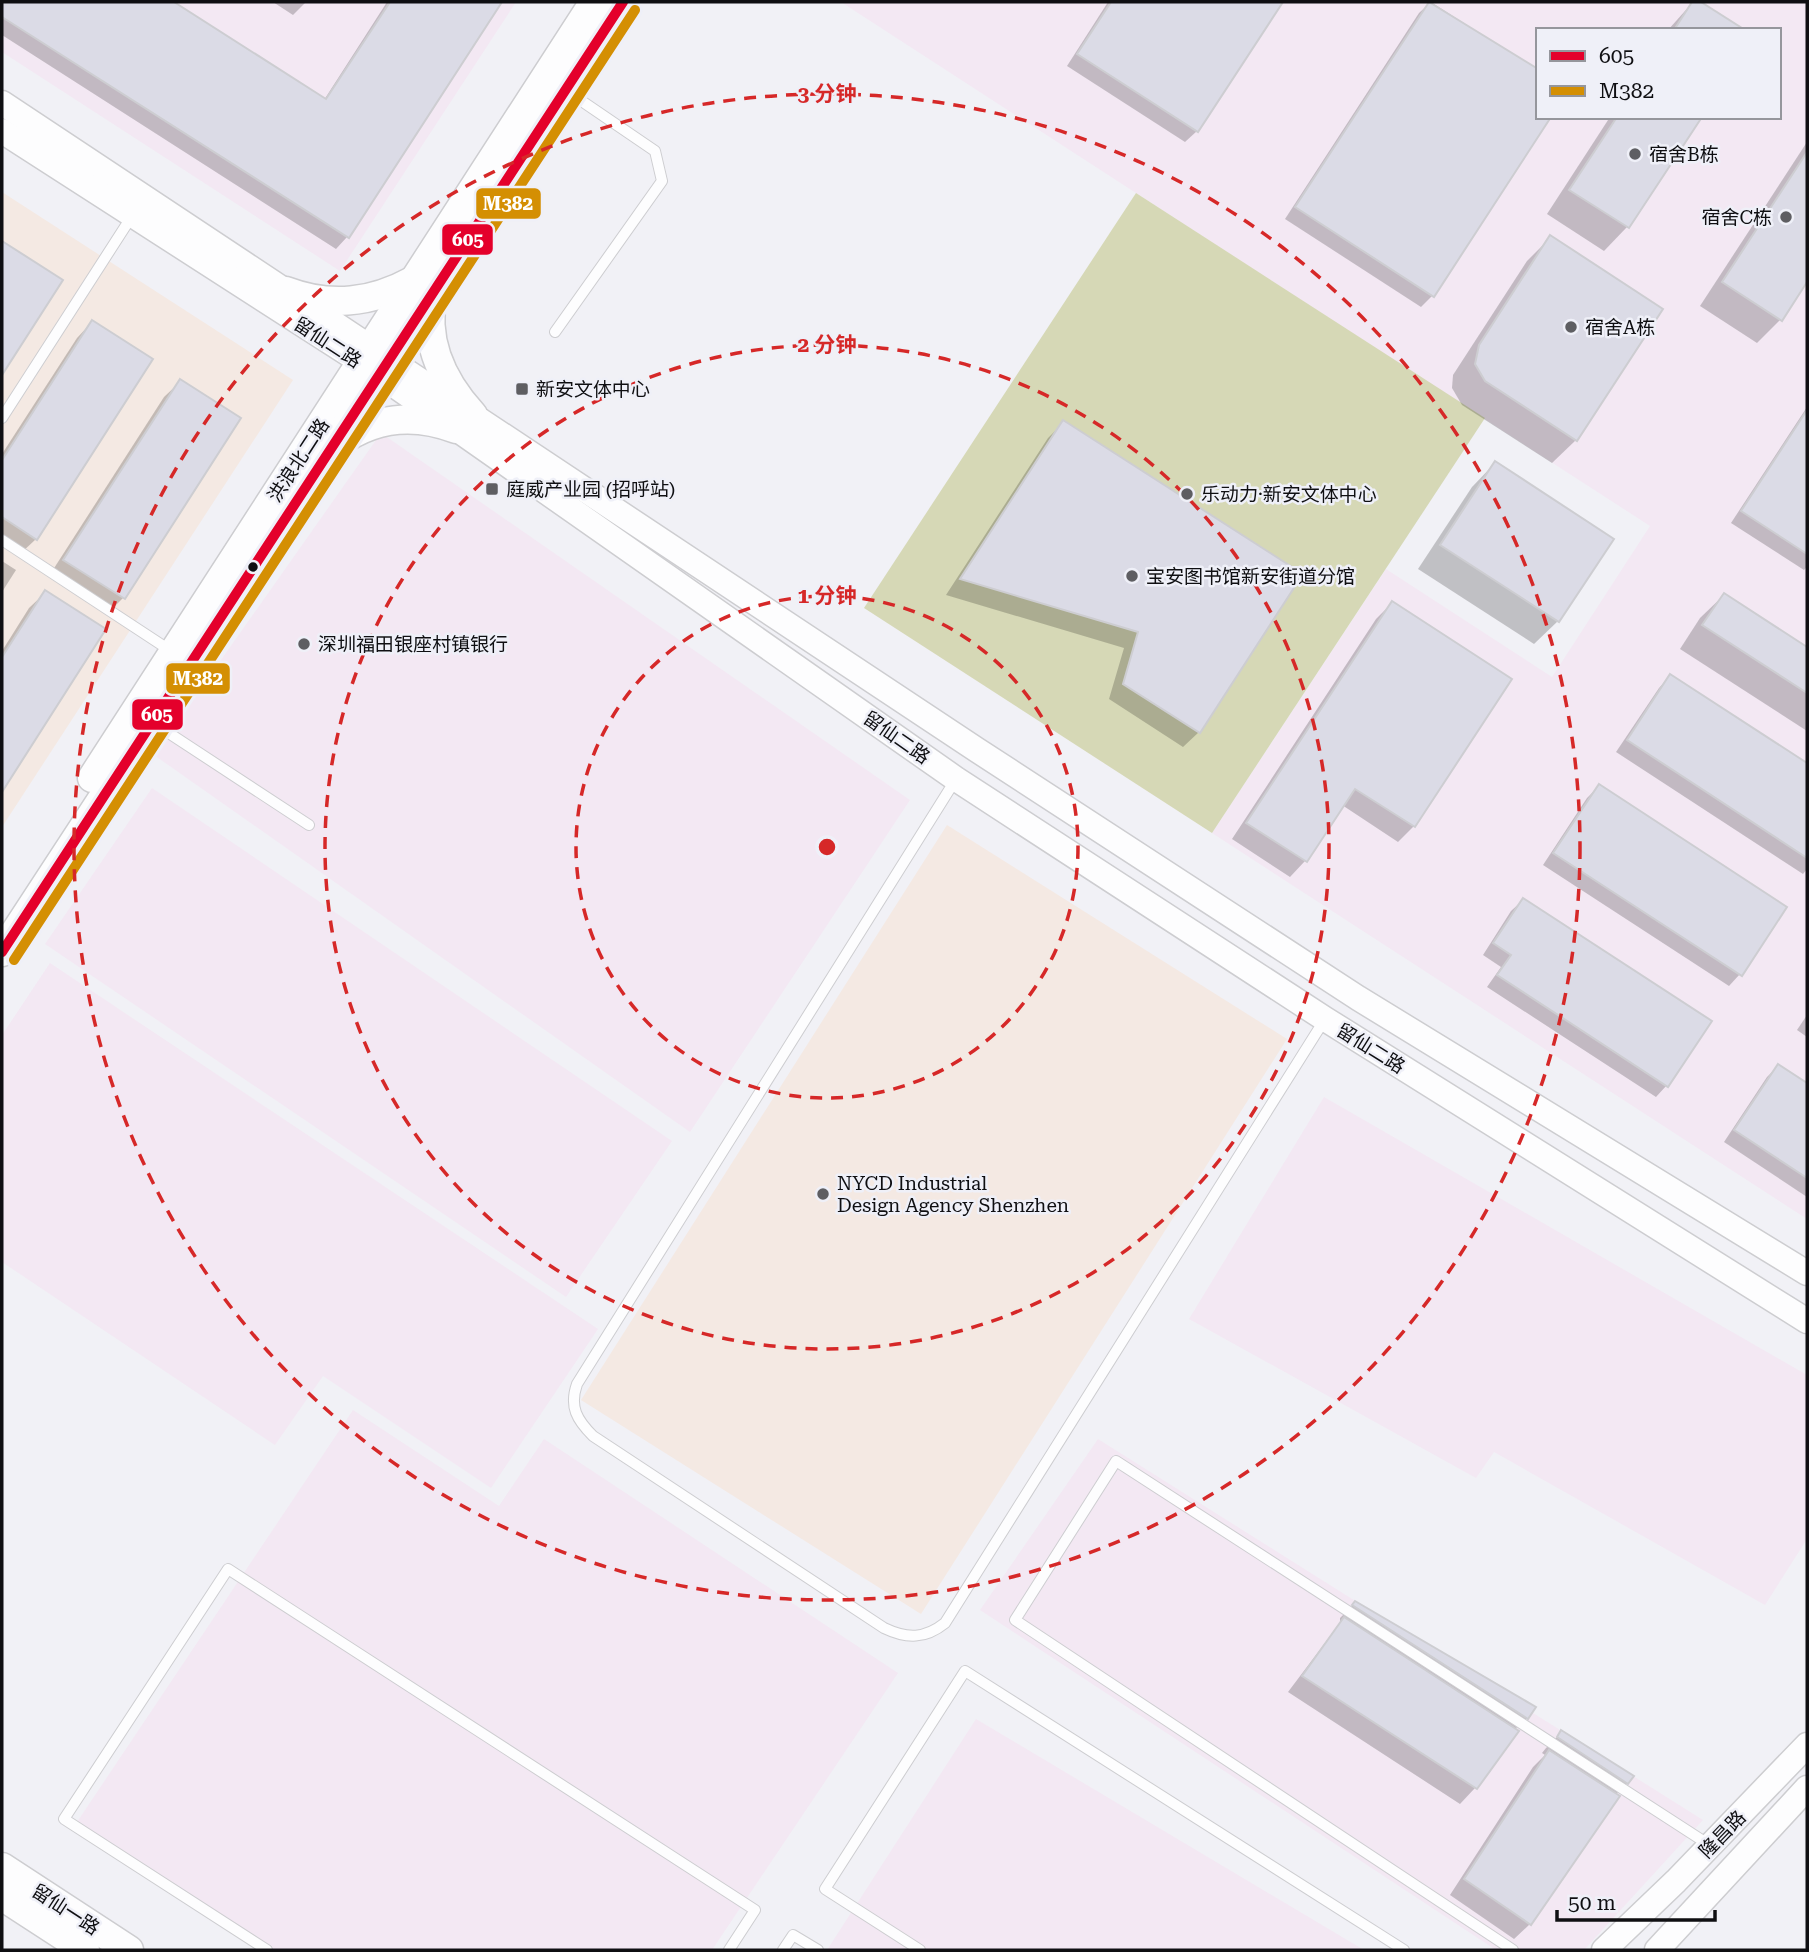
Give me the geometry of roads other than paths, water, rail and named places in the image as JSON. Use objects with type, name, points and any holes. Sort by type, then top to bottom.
[{"type":"main road","name":"洪浪北二路","points":[[2,918],[173,652],[424,286],[594,2]]},
{"type":"main road","name":"洪浪北二路","points":[[424,286],[565,90],[623,2]]},
{"type":"main road","points":[[286,291],[308,299],[351,302],[424,286],[436,357],[456,396],[465,422],[393,420],[351,433],[332,447]]},
{"type":"main road","name":"洪浪北二路","points":[[2,952],[332,447],[375,361]]},
{"type":"main road","name":"留仙一路","points":[[2,1867],[129,1950]]},
{"type":"main road","name":"留仙一路","points":[[2,1896],[85,1950]]},
{"type":"street","name":"留仙二路","points":[[2,103],[286,291],[375,361]]},
{"type":"street","name":"留仙二路","points":[[2,131],[132,215],[375,361],[465,422],[1358,998],[1807,1273]]},
{"type":"street","name":"留仙二路","points":[[465,422],[956,779],[1325,1019],[1807,1321]]},
{"type":"street","name":"隆昌路","points":[[1604,1950],[1711,1846],[1807,1745]]},
{"type":"street","name":"隆昌路","points":[[1657,1950],[1807,1787]]},
{"type":"lane","points":[[555,332],[662,181],[654,151],[565,90]]},
{"type":"lane","points":[[2,418],[132,215]]},
{"type":"lane","points":[[2,540],[173,652]]},
{"type":"lane","points":[[152,722],[309,825]]},
{"type":"lane","points":[[956,779],[577,1384],[572,1399],[581,1424],[593,1436],[872,1621],[901,1636],[933,1632],[945,1623],[1325,1019]]},
{"type":"lane","points":[[1513,1950],[1015,1620],[1116,1461],[1711,1846]]},
{"type":"lane","points":[[267,1950],[64,1819],[228,1569],[755,1910],[729,1950]]},
{"type":"lane","points":[[920,1950],[825,1889],[965,1671],[1404,1950]]},
{"type":"lane","points":[[783,1950],[793,1935],[818,1950]]},
{"type":"place","name":"宿舍B栋","points":[[1635,154]]},
{"type":"place","name":"宿舍C栋","points":[[1786,217]]},
{"type":"place","name":"宿舍A栋","points":[[1571,327]]},
{"type":"place","name":"新安文体中心","points":[[522,389]]},
{"type":"place","name":"庭威产业园 (招呼站)","points":[[492,489]]},
{"type":"place","name":"乐动力·新安文体中心","points":[[1187,494]]},
{"type":"place","name":"宝安图书馆新安街道分馆","points":[[1132,576]]},
{"type":"place","name":"深圳福田银座村镇银行","points":[[304,644]]},
{"type":"place","name":"NYCD Industrial Design Agency Shenzhen","points":[[823,1194]]}]
